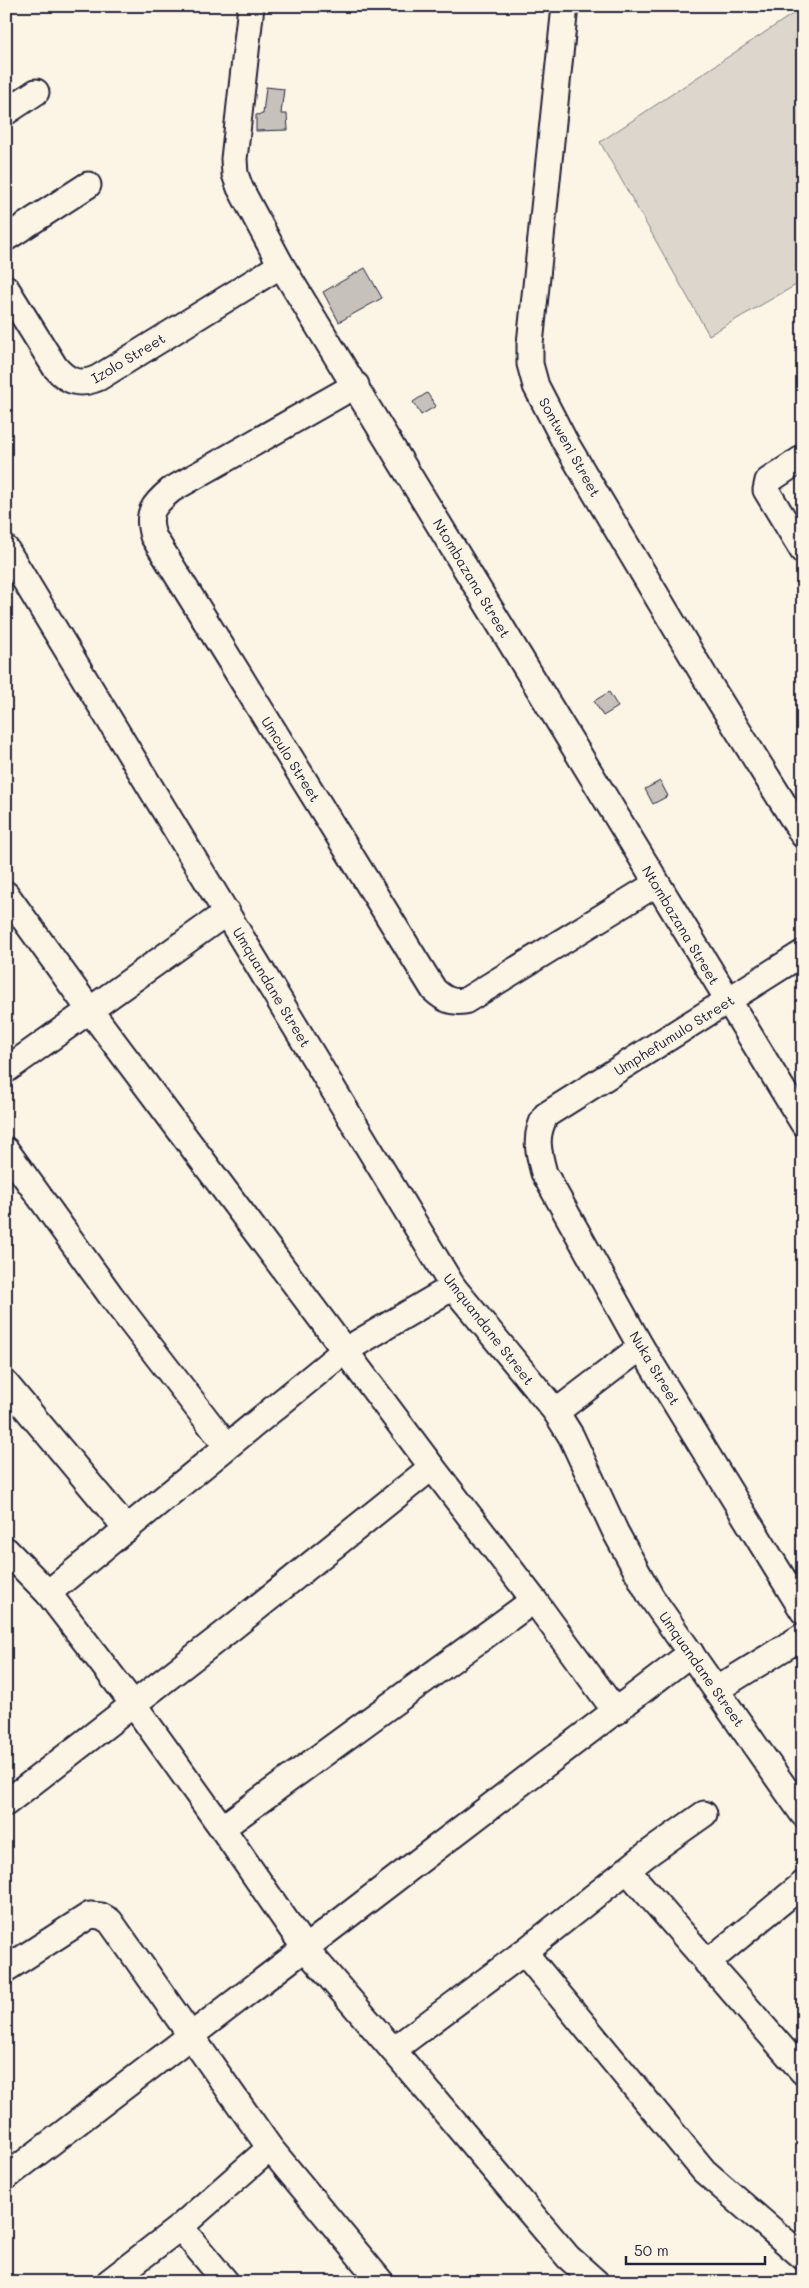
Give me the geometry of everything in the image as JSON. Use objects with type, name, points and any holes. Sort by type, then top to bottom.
[{"type":"street","name":"Ntombazana Street","points":[[251,6],[234,159],[235,174],[240,188],[281,265],[356,385],[656,884],[803,1123]]},
{"type":"street","name":"Sontweni Street","points":[[565,6],[530,344],[530,364],[536,386],[565,442],[700,670],[803,835]]},
{"type":"street","points":[[6,112],[36,92]]},
{"type":"street","points":[[6,238],[88,185]]},
{"type":"street","name":"Izolo Street","points":[[6,288],[55,367],[64,378],[74,383],[85,384],[98,378],[281,265]]},
{"type":"street","name":"Umculo Street","points":[[356,385],[171,490],[159,500],[151,511],[149,523],[153,536],[434,990],[445,999],[456,1002],[465,1001],[656,884]]},
{"type":"street","points":[[803,458],[768,481],[766,490],[803,551]]},
{"type":"street","name":"Umquandane Street","points":[[6,549],[453,1287],[556,1412],[582,1458],[632,1564],[651,1597],[803,1814]]},
{"type":"street","points":[[6,894],[89,1009],[344,1351],[534,1600],[616,1712]]},
{"type":"street","points":[[6,1070],[227,912]]},
{"type":"street","name":"Umphefumulo Street","points":[[546,1115],[803,953]]},
{"type":"street","name":"Nuka Street","points":[[546,1115],[537,1137],[537,1149],[544,1173],[641,1347],[803,1611]]},
{"type":"street","points":[[6,1150],[111,1296],[226,1445]]},
{"type":"street","points":[[48,1593],[226,1445],[344,1351],[453,1287]]},
{"type":"street","points":[[556,1412],[641,1347]]},
{"type":"street","points":[[6,1384],[127,1529]]},
{"type":"street","points":[[6,1803],[134,1705],[432,1467]]},
{"type":"street","points":[[6,1550],[48,1593],[134,1705],[222,1828],[304,1948],[568,2257],[596,2282]]},
{"type":"street","points":[[222,1828],[534,1600]]},
{"type":"street","points":[[716,1689],[803,1636]]},
{"type":"street","points":[[6,2177],[691,1653]]},
{"type":"street","points":[[393,2050],[524,1952],[627,1870],[704,1814]]},
{"type":"street","points":[[627,1870],[803,2072]]},
{"type":"street","points":[[707,1963],[803,1884]]},
{"type":"street","points":[[6,1969],[90,1915],[101,1916],[110,1921],[270,2148],[380,2282]]},
{"type":"street","points":[[524,1952],[704,2171],[803,2257]]},
{"type":"street","points":[[109,2282],[180,2227],[270,2148]]},
{"type":"street","points":[[180,2227],[226,2282]]},
{"type":"shaded area","points":[[803,7],[803,281],[709,335],[600,142]]},
{"type":"building","points":[[266,87],[284,89],[281,114],[287,114],[288,130],[256,131],[256,115],[263,114]]},
{"type":"building","points":[[365,268],[382,298],[339,322],[323,292]]},
{"type":"building","points":[[427,393],[436,406],[421,415],[413,402]]},
{"type":"building","points":[[609,692],[618,707],[603,716],[594,701]]},
{"type":"building","points":[[660,781],[668,796],[653,804],[645,789]]}]
